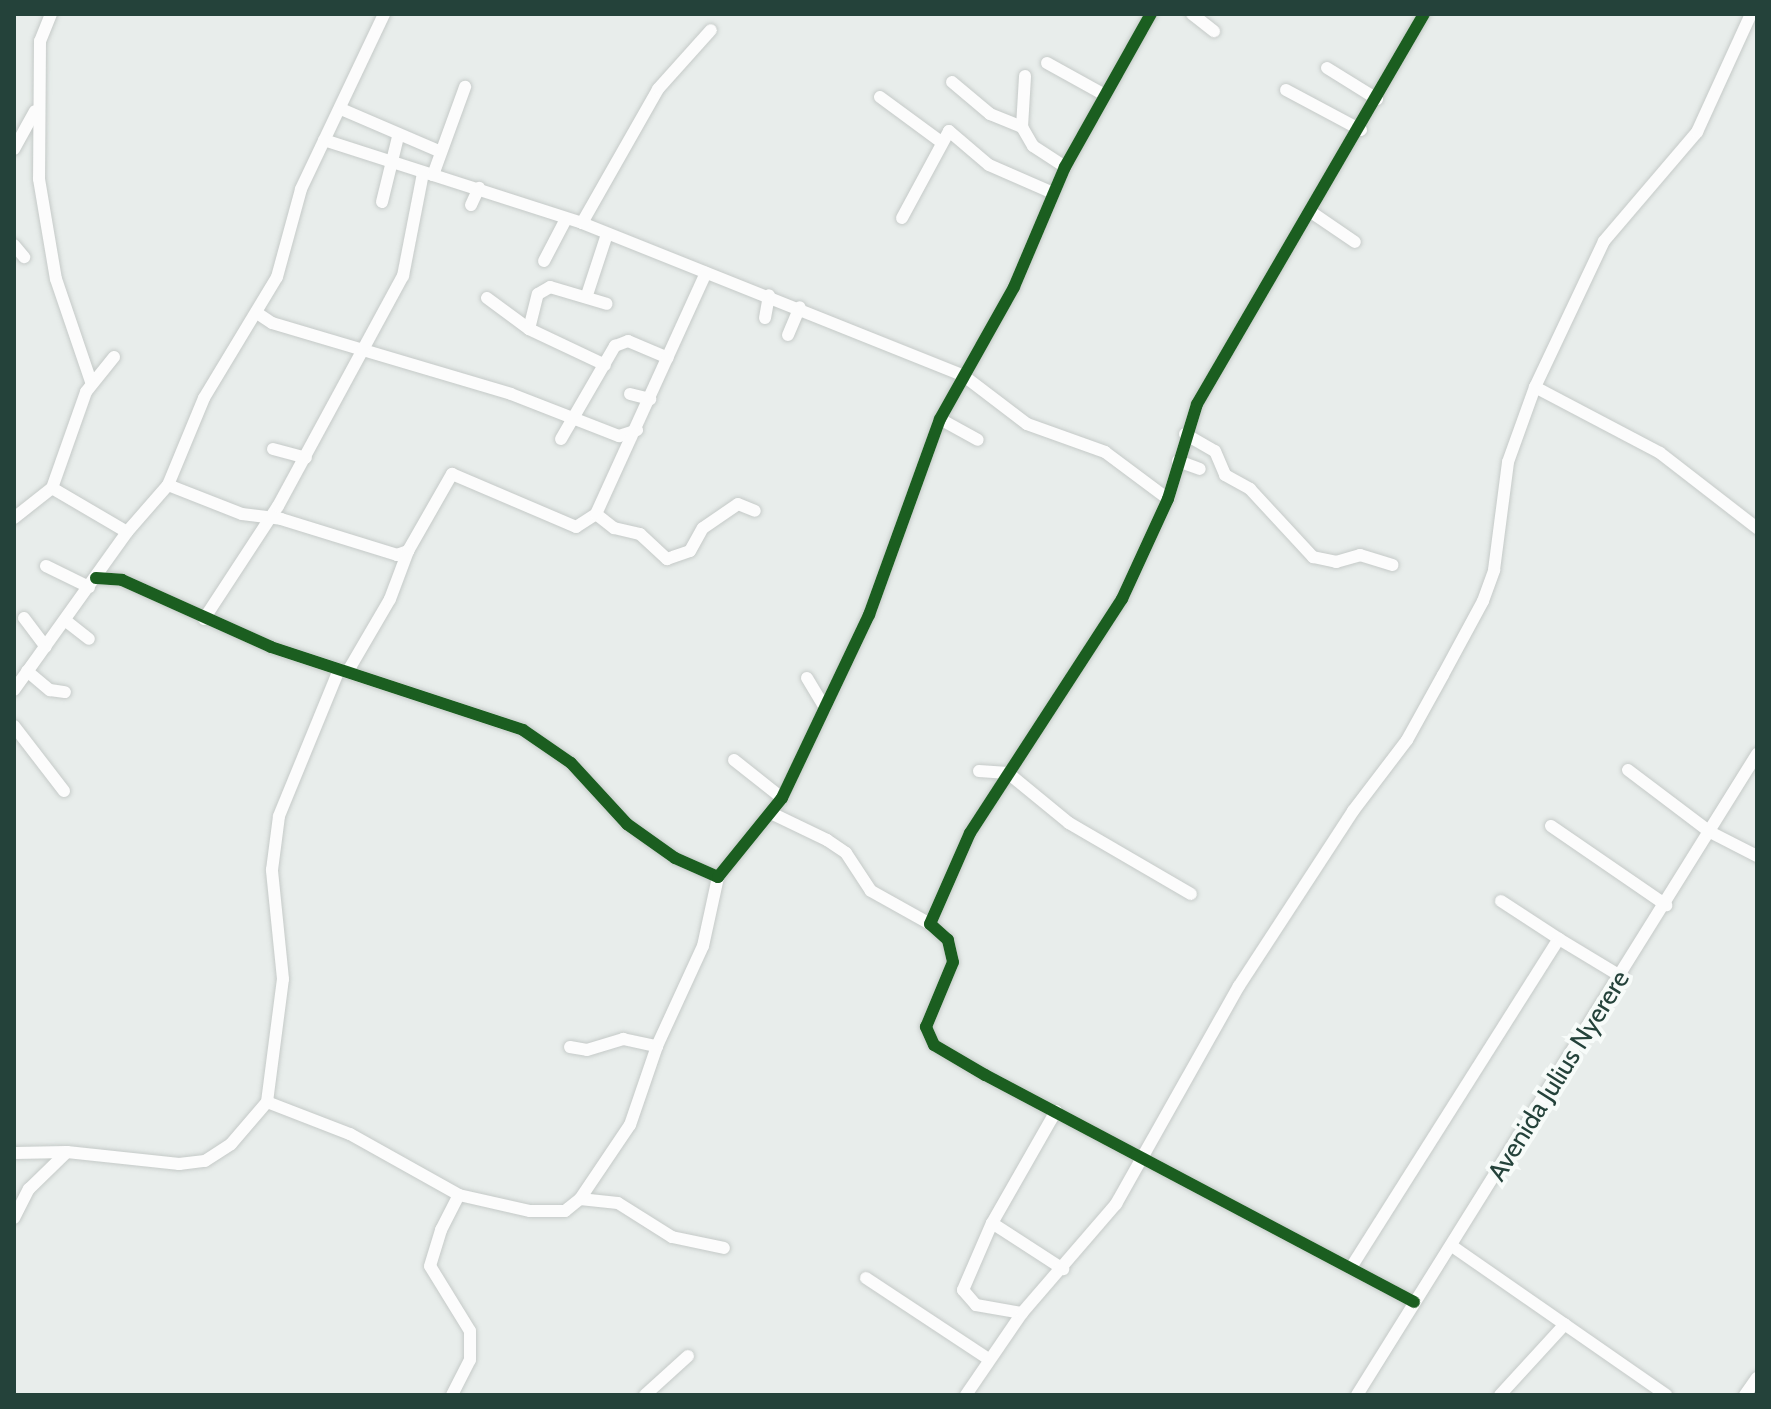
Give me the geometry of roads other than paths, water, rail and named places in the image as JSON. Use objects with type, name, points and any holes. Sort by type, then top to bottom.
[{"type":"street","points":[[51,14],[40,41],[37,108],[39,179],[56,279],[91,382]]},
{"type":"street","points":[[14,690],[127,532],[168,485],[204,398],[277,277],[301,189],[384,14]]},
{"type":"street","points":[[580,1199],[630,1125],[657,1046],[698,960],[718,877],[773,814],[782,798],[869,615],[940,419],[1014,287],[1065,167],[1151,14]]},
{"type":"street","points":[[1192,14],[1214,31]]},
{"type":"street","points":[[930,924],[970,833],[1122,599],[1168,499],[1185,434],[1219,365],[1361,130],[1424,14]]},
{"type":"street","points":[[966,1395],[987,1358],[1022,1313],[1090,1240],[1146,1158],[1239,986],[1353,811],[1407,740],[1483,601],[1494,570],[1508,462],[1535,387],[1604,241],[1697,132],[1751,14]]},
{"type":"street","points":[[582,223],[658,89],[711,30]]},
{"type":"street","points":[[1047,63],[1105,95]]},
{"type":"street","points":[[1327,68],[1377,99]]},
{"type":"street","points":[[1025,76],[1022,127],[1033,146],[1065,167]]},
{"type":"street","points":[[952,82],[990,114],[1022,127]]},
{"type":"street","points":[[204,619],[306,458],[403,276],[428,174],[465,87]]},
{"type":"street","points":[[1286,90],[1361,130]]},
{"type":"street","points":[[880,97],[940,141]]},
{"type":"street","points":[[14,149],[37,108]]},
{"type":"street","points":[[341,109],[398,137],[439,151]]},
{"type":"street","points":[[902,218],[945,132],[953,131],[989,165],[1053,193]]},
{"type":"street","points":[[382,202],[398,137]]},
{"type":"street","points":[[324,140],[582,223],[800,307],[964,376],[1027,424],[1105,452],[1168,499]]},
{"type":"street","points":[[471,205],[479,188]]},
{"type":"street","points":[[1311,212],[1355,242]]},
{"type":"street","points":[[544,261],[566,219]]},
{"type":"street","points":[[587,295],[607,234]]},
{"type":"street","points":[[14,245],[24,257]]},
{"type":"street","points":[[14,1153],[67,1152],[179,1164],[205,1161],[231,1144],[267,1102],[283,979],[272,870],[279,816],[343,670],[390,599],[408,551],[444,480],[452,474],[576,527],[596,514],[637,430],[706,273]]},
{"type":"street","points":[[529,329],[544,290],[556,286],[607,304]]},
{"type":"street","points":[[765,318],[769,295]]},
{"type":"street","points":[[487,298],[529,329],[605,365]]},
{"type":"street","points":[[788,335],[800,307]]},
{"type":"street","points":[[257,313],[272,323],[367,345],[378,354],[575,418],[619,436],[637,430]]},
{"type":"street","points":[[561,439],[615,346],[628,341],[668,358]]},
{"type":"street","points":[[14,518],[52,488],[91,382],[114,357]]},
{"type":"street","points":[[1535,387],[1660,453],[1757,528]]},
{"type":"street","points":[[630,394],[650,399]]},
{"type":"street","points":[[940,419],[978,440]]},
{"type":"street","points":[[1185,434],[1215,451],[1225,475],[1250,489],[1313,557],[1328,562],[1360,555],[1393,565]]},
{"type":"street","points":[[619,436],[626,451]]},
{"type":"street","points":[[273,449],[306,458]]},
{"type":"street","points":[[1178,461],[1200,469]]},
{"type":"street","points":[[168,485],[234,511],[390,553],[408,551]]},
{"type":"street","points":[[52,488],[127,532]]},
{"type":"street","points":[[596,514],[614,528],[640,534],[667,559],[690,551],[703,528],[738,504],[755,511]]},
{"type":"street","points":[[110,558],[122,580]]},
{"type":"street","points":[[46,566],[93,583],[122,580],[204,619],[343,670],[523,730],[571,763],[627,824],[655,845],[718,877]]},
{"type":"street","points":[[24,618],[46,647]]},
{"type":"street","points":[[66,621],[89,639]]},
{"type":"street","points":[[27,671],[50,690],[65,692]]},
{"type":"street","points":[[807,678],[825,708]]},
{"type":"street","points":[[14,726],[64,791]]},
{"type":"street","name":"Avenida Julius Nyerere","points":[[1357,1395],[1622,977],[1757,754]]},
{"type":"street","points":[[734,760],[782,798]]},
{"type":"street","points":[[1628,770],[1710,832],[1757,856]]},
{"type":"street","points":[[979,771],[1008,773],[1069,823],[1191,894]]},
{"type":"street","points":[[773,814],[827,840],[846,853],[871,891],[930,924],[948,940],[953,962],[926,1027],[929,1040],[1414,1302]]},
{"type":"street","points":[[1551,826],[1666,905]]},
{"type":"street","points":[[1501,901],[1622,977]]},
{"type":"street","points":[[1352,1266],[1559,939]]},
{"type":"street","points":[[570,1047],[587,1050],[623,1039],[657,1046]]},
{"type":"street","points":[[267,1102],[350,1134],[459,1195],[553,1213],[580,1199],[598,1198],[629,1208],[672,1237],[724,1248]]},
{"type":"street","points":[[1022,1313],[976,1305],[965,1297],[963,1282],[992,1223],[1056,1111]]},
{"type":"street","points":[[14,1218],[36,1179],[67,1152]]},
{"type":"street","points":[[591,1185],[598,1198]]},
{"type":"street","points":[[454,1394],[470,1360],[470,1331],[430,1266],[441,1230],[459,1195]]},
{"type":"street","points":[[992,1223],[1063,1269]]},
{"type":"street","points":[[1452,1246],[1565,1324],[1645,1390],[1666,1395]]},
{"type":"street","points":[[866,1278],[987,1358]]},
{"type":"street","points":[[1500,1395],[1565,1324]]},
{"type":"street","points":[[645,1395],[688,1356]]},
{"type":"street","points":[[1745,1395],[1757,1378]]}]
